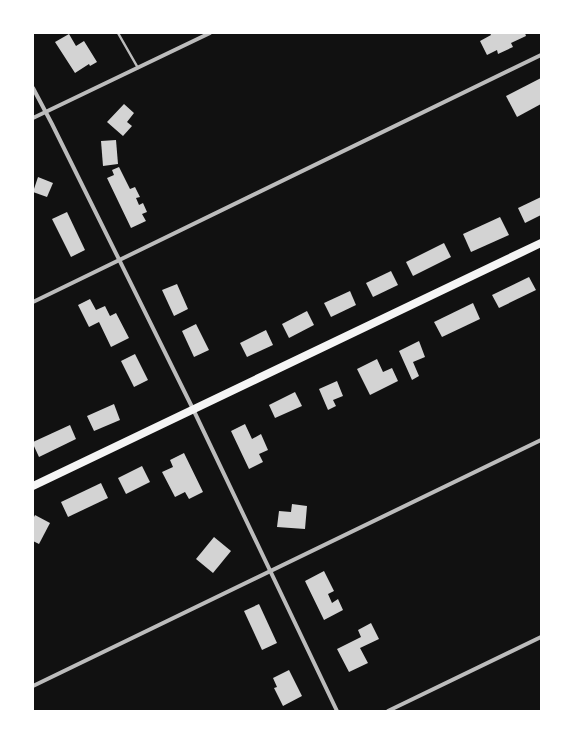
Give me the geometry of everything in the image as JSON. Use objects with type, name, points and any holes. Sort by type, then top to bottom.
[{"type":"main road","points":[[33,486],[541,243]]},
{"type":"street","points":[[33,118],[210,33]]},
{"type":"street","points":[[33,302],[541,55]]},
{"type":"street","points":[[33,88],[193,409],[337,711]]},
{"type":"street","points":[[33,686],[541,440]]},
{"type":"street","points":[[388,711],[541,637]]},
{"type":"lane","points":[[118,33],[138,68]]},
{"type":"building","points":[[490,33],[525,33],[526,36],[511,43],[513,47],[498,54],[497,50],[487,55],[480,41],[491,35]]},
{"type":"building","points":[[69,34],[76,46],[84,41],[97,62],[90,66],[89,64],[75,73],[55,42]]},
{"type":"building","points":[[541,78],[541,104],[517,117],[506,96]]},
{"type":"building","points":[[124,104],[134,113],[127,122],[132,126],[123,136],[107,122]]},
{"type":"building","points":[[116,140],[118,164],[103,166],[101,141]]},
{"type":"building","points":[[119,167],[130,189],[135,187],[140,197],[136,198],[139,205],[143,203],[147,212],[142,214],[146,221],[131,228],[107,178],[114,175],[112,170]]},
{"type":"building","points":[[38,177],[53,183],[47,197],[33,192]]},
{"type":"building","points":[[541,197],[541,215],[525,223],[518,208]]},
{"type":"building","points":[[67,212],[85,250],[71,257],[52,219]]},
{"type":"building","points":[[500,217],[509,235],[471,252],[463,234]]},
{"type":"building","points":[[444,243],[451,257],[413,276],[406,262]]},
{"type":"building","points":[[391,271],[398,285],[373,297],[366,283]]},
{"type":"building","points":[[529,277],[536,290],[499,308],[492,295]]},
{"type":"building","points":[[177,284],[188,309],[174,316],[162,290]]},
{"type":"building","points":[[350,291],[356,305],[331,317],[324,303]]},
{"type":"building","points":[[90,299],[96,310],[105,306],[110,316],[116,313],[129,338],[111,347],[99,322],[89,327],[78,305]]},
{"type":"building","points":[[473,303],[480,319],[442,337],[434,322]]},
{"type":"building","points":[[307,311],[314,325],[289,338],[282,324]]},
{"type":"building","points":[[196,324],[209,350],[194,357],[182,331]]},
{"type":"building","points":[[266,330],[273,345],[247,357],[240,343]]},
{"type":"building","points":[[419,341],[425,357],[413,362],[419,376],[412,380],[399,351]]},
{"type":"building","points":[[135,354],[148,380],[134,387],[121,361]]},
{"type":"building","points":[[377,359],[383,372],[392,368],[398,381],[370,395],[357,369]]},
{"type":"building","points":[[337,381],[343,396],[333,400],[336,406],[328,410],[319,389]]},
{"type":"building","points":[[295,392],[302,406],[275,418],[269,405]]},
{"type":"building","points":[[114,404],[120,420],[94,431],[87,416]]},
{"type":"building","points":[[245,424],[252,439],[261,434],[268,450],[259,454],[263,462],[249,469],[231,431]]},
{"type":"building","points":[[70,425],[76,439],[39,457],[33,442]]},
{"type":"building","points":[[184,453],[203,492],[189,499],[185,492],[175,497],[162,472],[173,467],[170,460]]},
{"type":"building","points":[[142,466],[150,482],[126,494],[118,478]]},
{"type":"building","points":[[101,483],[108,498],[68,517],[61,502]]},
{"type":"building","points":[[292,504],[307,506],[305,529],[277,527],[279,511],[291,512]]},
{"type":"building","points":[[35,515],[50,523],[39,544],[33,541],[33,519]]},
{"type":"building","points":[[214,537],[231,551],[213,573],[196,559]]},
{"type":"building","points":[[324,571],[334,591],[328,594],[332,603],[338,599],[343,610],[324,620],[305,581]]},
{"type":"building","points":[[259,604],[277,643],[262,650],[244,611]]},
{"type":"building","points":[[371,623],[379,639],[360,648],[368,663],[349,672],[337,649],[361,637],[358,630]]},
{"type":"building","points":[[289,670],[302,696],[283,706],[274,688],[277,687],[273,678]]}]
